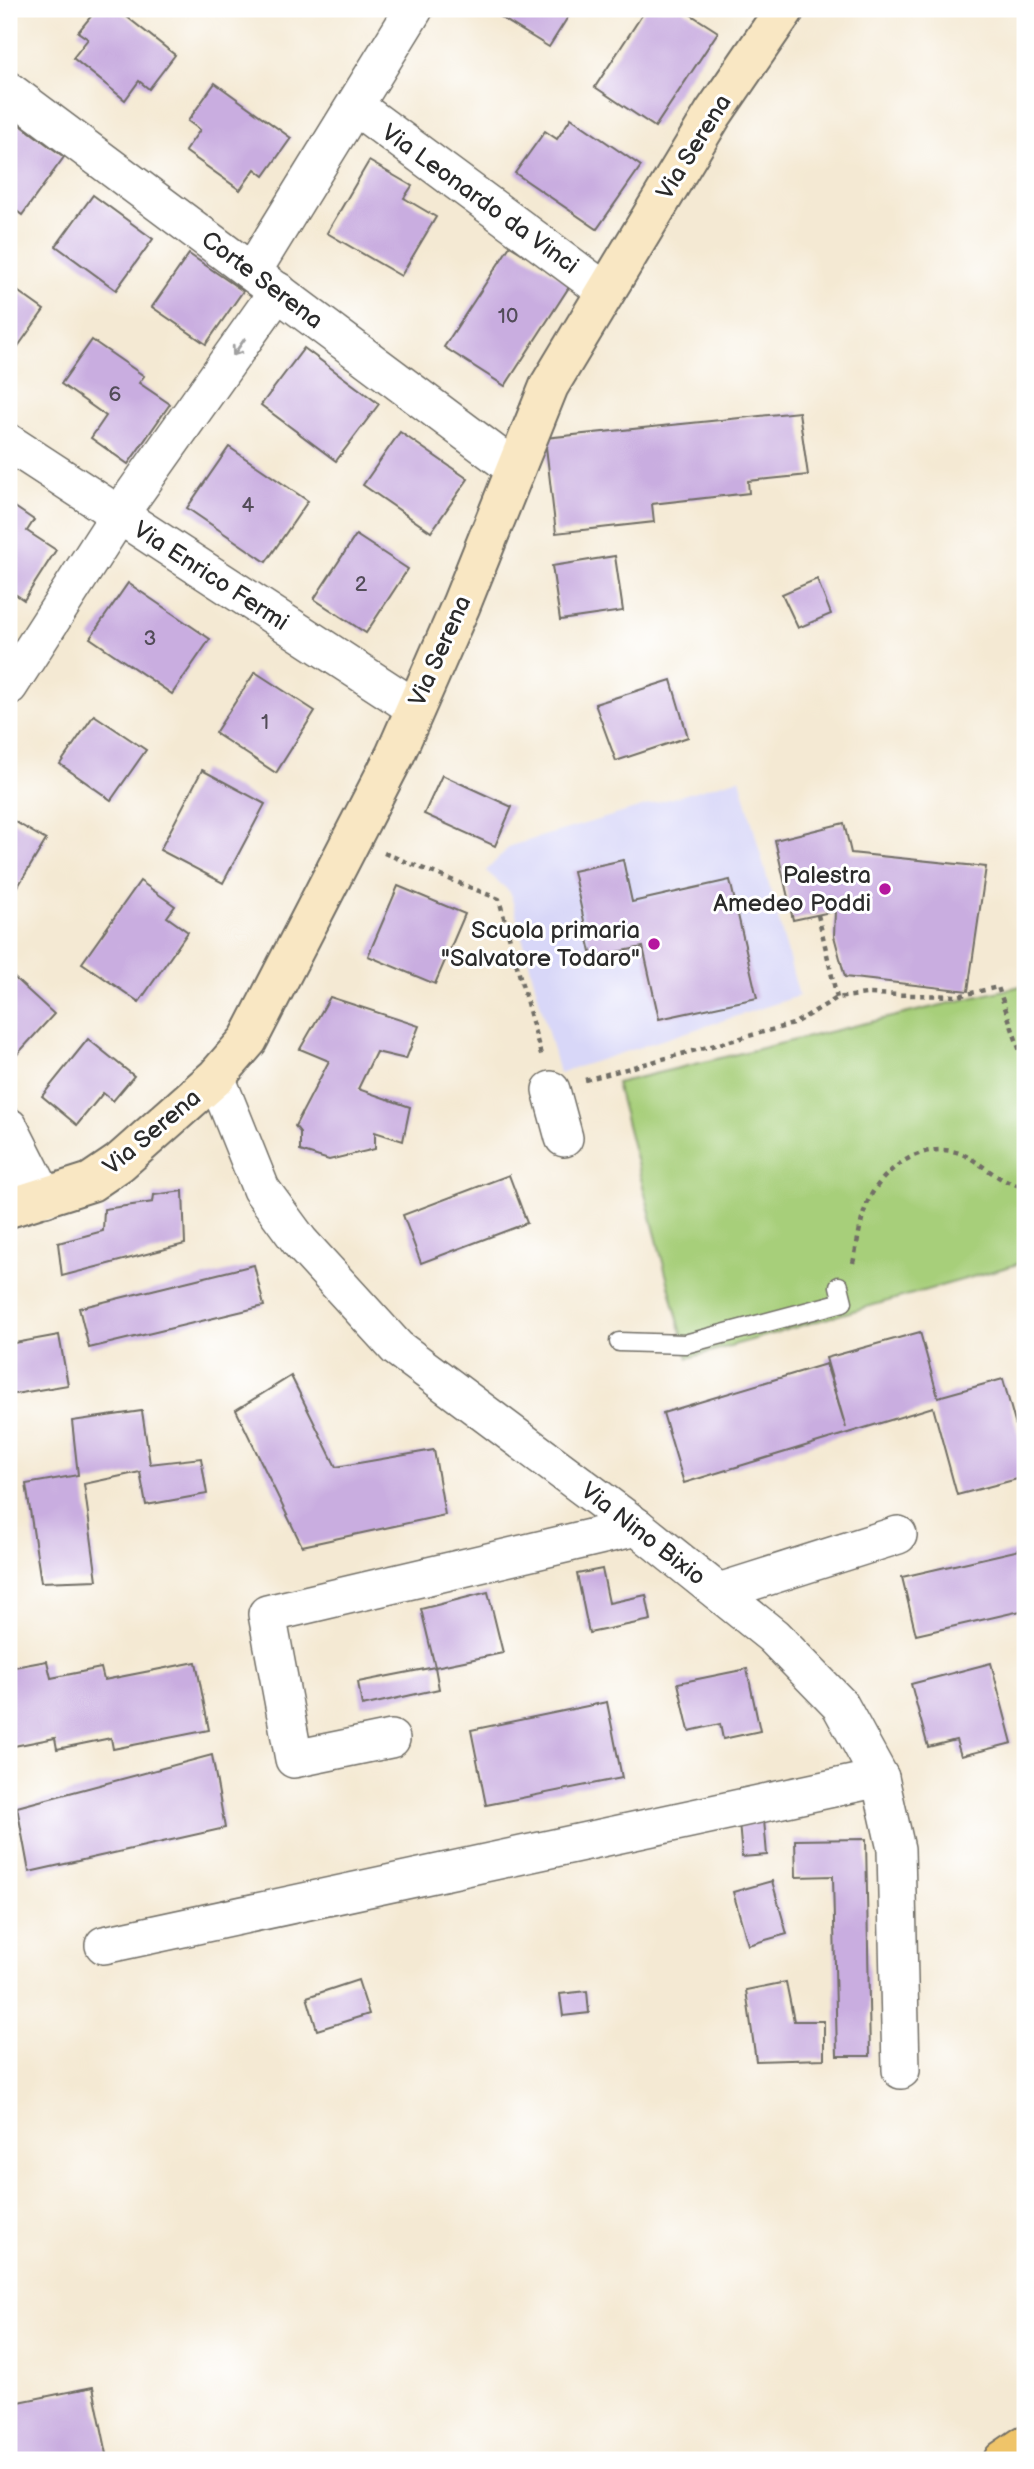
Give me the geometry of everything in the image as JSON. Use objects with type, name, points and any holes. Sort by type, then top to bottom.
[{"type":"highway","points":[[1003,2460],[1025,2445]]},
{"type":"street","points":[[9,686],[265,282],[355,106],[414,9]]},
{"type":"street","name":"Via Serena","points":[[27,1203],[91,1182],[120,1163],[216,1077],[248,1040],[352,840],[415,708],[461,605],[549,386],[713,114],[785,9]]},
{"type":"street","name":"Corte Serena","points":[[9,91],[516,469]]},
{"type":"street","name":"Via Leonardo da Vinci","points":[[355,106],[605,291]]},
{"type":"street","name":"Via Enrico Fermi","points":[[9,443],[415,708]]},
{"type":"street","name":"Via Nino Bixio","points":[[216,1077],[261,1189],[300,1242],[346,1296],[397,1348],[637,1527],[719,1592],[773,1636],[841,1705],[880,1778],[896,1849],[901,2070]]},
{"type":"street","points":[[551,1090],[564,1138]]},
{"type":"street","points":[[9,1127],[27,1203]]},
{"type":"street","points":[[391,1739],[294,1759],[267,1614],[637,1527]]},
{"type":"street","points":[[719,1592],[898,1535]]},
{"type":"street","points":[[104,1945],[880,1778]]},
{"type":"lane","points":[[619,1342],[685,1344],[843,1302],[839,1286]]},
{"type":"path","points":[[352,840],[499,899],[551,1090],[793,1024],[837,998],[866,995],[948,997],[998,987],[1025,1066]]},
{"type":"path","points":[[818,915],[837,998]]},
{"type":"path","points":[[839,1286],[852,1266],[868,1201],[894,1168],[918,1154],[936,1149],[966,1155],[1013,1185],[1025,1186]]},
{"type":"shaded area","name":"Scuola primaria \"Salvatore Todaro\"","points":[[740,778],[799,996],[559,1073],[510,892],[486,871],[510,846]]},
{"type":"green space","points":[[1025,985],[1025,1262],[688,1358],[616,1083]]},
{"type":"building","points":[[97,9],[117,9],[175,55],[149,89],[139,81],[125,100],[73,58],[88,39],[78,32]]},
{"type":"building","points":[[487,9],[573,9],[549,47]]},
{"type":"building","points":[[646,9],[682,9],[718,32],[655,127],[595,87]]},
{"type":"building","points":[[215,83],[291,138],[264,176],[255,169],[240,190],[185,151],[200,130],[188,121]]},
{"type":"building","points":[[11,118],[64,157],[22,215],[9,205]]},
{"type":"building","points":[[571,118],[641,166],[597,229],[515,173],[545,131],[557,139]]},
{"type":"building","points":[[369,161],[412,186],[404,198],[436,217],[401,276],[327,233]]},
{"type":"building","points":[[93,195],[153,239],[116,290],[56,246]]},
{"type":"building","points":[[510,246],[571,284],[505,386],[444,347]]},
{"type":"building","points":[[189,254],[243,291],[206,344],[152,307]]},
{"type":"building","points":[[9,285],[44,310],[9,359]]},
{"type":"building","points":[[92,340],[144,376],[139,383],[170,404],[128,464],[91,438],[106,416],[61,384]]},
{"type":"building","points":[[304,348],[379,404],[336,461],[261,405]]},
{"type":"building","points":[[799,412],[808,475],[748,481],[749,493],[652,504],[654,522],[556,533],[545,438]]},
{"type":"building","points":[[400,432],[468,479],[431,532],[363,485]]},
{"type":"building","points":[[229,447],[308,501],[266,562],[187,508]]},
{"type":"building","points":[[9,503],[34,520],[27,531],[56,550],[24,600],[9,590]]},
{"type":"building","points":[[356,535],[408,569],[366,633],[314,599]]},
{"type":"building","points":[[615,556],[623,611],[560,620],[552,566]]},
{"type":"building","points":[[817,579],[831,614],[798,628],[782,594]]},
{"type":"building","points":[[128,583],[210,639],[172,694],[90,638]]},
{"type":"building","points":[[255,672],[315,711],[276,773],[215,733]]},
{"type":"building","points":[[671,680],[688,737],[616,761],[595,704]]},
{"type":"building","points":[[94,715],[146,750],[111,800],[60,764]]},
{"type":"building","points":[[202,770],[265,804],[223,883],[160,850]]},
{"type":"building","points":[[442,775],[512,807],[495,846],[424,814]]},
{"type":"building","points":[[9,818],[46,840],[14,893],[9,890]]},
{"type":"building","name":"Palestra Amedeo Poddi","points":[[844,823],[851,853],[986,867],[968,991],[845,977],[834,936],[835,911],[793,920],[775,840]]},
{"type":"building","points":[[623,860],[632,902],[730,880],[757,998],[659,1019],[643,947],[592,957],[573,871]]},
{"type":"building","points":[[140,881],[175,906],[167,917],[188,932],[139,1002],[82,963]]},
{"type":"building","points":[[398,886],[465,914],[435,984],[368,956]]},
{"type":"building","points":[[9,973],[54,1014],[11,1061],[9,1059]]},
{"type":"building","points":[[330,997],[419,1026],[406,1059],[376,1052],[358,1089],[410,1107],[403,1141],[375,1132],[375,1149],[329,1160],[300,1151],[300,1132],[295,1126],[329,1061],[300,1049]]},
{"type":"building","points":[[88,1039],[134,1076],[113,1101],[103,1093],[77,1125],[42,1096]]},
{"type":"building","points":[[509,1175],[527,1223],[421,1263],[403,1215]]},
{"type":"building","points":[[183,1191],[185,1244],[62,1276],[58,1243],[103,1231],[104,1209],[153,1202],[154,1195]]},
{"type":"building","points":[[254,1265],[264,1306],[89,1348],[79,1308]]},
{"type":"building","points":[[920,1332],[938,1397],[1003,1379],[1025,1459],[1025,1477],[957,1495],[933,1407],[684,1483],[663,1413],[826,1364],[846,1428],[826,1358]]},
{"type":"building","points":[[59,1335],[68,1385],[9,1395],[9,1344]]},
{"type":"building","points":[[291,1376],[336,1467],[434,1450],[445,1515],[302,1546],[236,1410]]},
{"type":"building","points":[[142,1411],[150,1464],[201,1458],[207,1494],[146,1505],[140,1472],[84,1484],[97,1580],[41,1582],[26,1484],[78,1475],[72,1421]]},
{"type":"building","points":[[1024,1549],[1025,1610],[916,1635],[902,1577]]},
{"type":"building","points":[[602,1569],[609,1603],[646,1595],[651,1620],[589,1633],[577,1574]]},
{"type":"building","points":[[488,1592],[503,1653],[435,1667],[421,1609]]},
{"type":"building","points":[[47,1661],[51,1678],[101,1668],[104,1680],[196,1662],[209,1730],[113,1749],[111,1738],[57,1749],[55,1738],[9,1747],[9,1668]]},
{"type":"building","points":[[991,1663],[1012,1743],[961,1756],[956,1740],[928,1747],[911,1684]]},
{"type":"building","points":[[435,1667],[439,1689],[362,1706],[358,1682]]},
{"type":"building","points":[[747,1669],[760,1731],[723,1739],[720,1724],[689,1731],[678,1683]]},
{"type":"building","points":[[607,1702],[622,1778],[486,1805],[471,1730]]},
{"type":"building","points":[[212,1755],[225,1828],[29,1872],[17,1807]]},
{"type":"building","points":[[764,1820],[767,1855],[742,1857],[739,1822]]},
{"type":"building","points":[[866,1839],[870,2056],[837,2056],[833,1876],[796,1877],[795,1840]]},
{"type":"building","points":[[772,1881],[787,1934],[748,1945],[733,1892]]},
{"type":"building","points":[[358,1980],[369,2014],[317,2030],[307,1997]]},
{"type":"building","points":[[786,1982],[794,2021],[824,2021],[824,2059],[756,2061],[746,1990]]},
{"type":"building","points":[[587,1991],[589,2013],[563,2016],[560,1994]]},
{"type":"building","points":[[93,2387],[108,2459],[9,2460],[9,2404]]},
{"type":"place","name":"Palestra Amedeo Poddi","points":[[885,889]]},
{"type":"place","name":"Scuola primaria \"Salvatore Todaro\"","points":[[654,944]]}]
